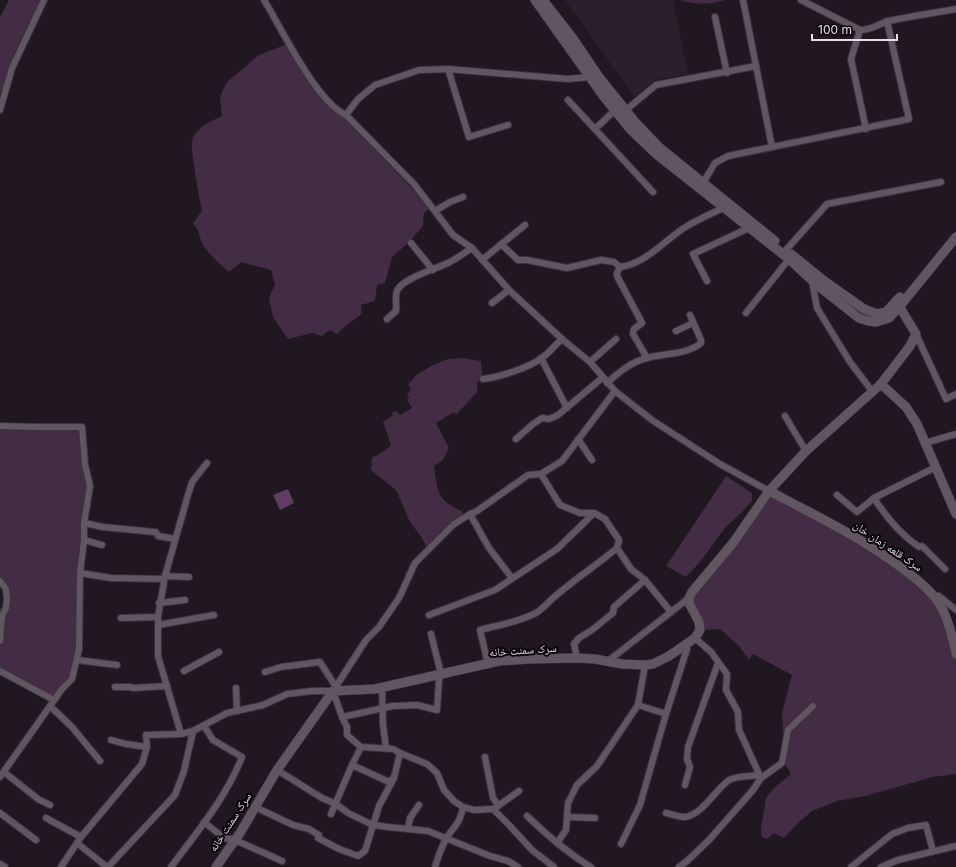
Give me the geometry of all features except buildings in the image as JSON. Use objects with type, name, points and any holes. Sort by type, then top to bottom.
[{"type":"street","points":[[0,110],[12,68],[44,0]]},
{"type":"street","points":[[272,0],[265,2],[288,43],[322,95],[340,112],[346,115],[414,184],[452,235],[472,248],[509,290],[562,339],[590,362],[615,391],[652,420],[692,446],[720,464],[769,491]]},
{"type":"street","points":[[535,0],[590,77],[630,129],[656,154],[786,250],[823,280],[864,309],[876,314],[886,312],[898,304],[956,237]]},
{"type":"street","points":[[543,0],[572,36],[599,77],[636,123],[660,148],[703,183],[749,228],[789,259],[817,285],[859,318],[876,322],[889,318],[898,304],[956,230]]},
{"type":"street","points":[[744,0],[772,147]]},
{"type":"street","points":[[801,0],[860,30],[867,30],[888,22],[956,9]]},
{"type":"street","points":[[715,17],[727,73]]},
{"type":"street","points":[[703,183],[715,163],[728,156],[909,119],[888,22]]},
{"type":"street","points":[[860,30],[851,59],[866,129]]},
{"type":"street","points":[[626,110],[656,85],[727,73],[756,66]]},
{"type":"street","points":[[346,115],[358,99],[375,85],[419,70],[448,69],[568,79],[590,77]]},
{"type":"street","points":[[448,69],[469,137],[508,125]]},
{"type":"street","points":[[568,100],[653,192]]},
{"type":"street","points":[[595,129],[613,112],[617,112]]},
{"type":"street","points":[[786,250],[827,204],[941,182]]},
{"type":"street","points":[[435,211],[450,202],[463,197]]},
{"type":"street","points":[[500,244],[518,260],[527,260],[567,268],[601,260],[614,262],[620,267],[626,266],[643,259],[685,227],[726,205]]},
{"type":"street","points":[[482,260],[524,225]]},
{"type":"street","points":[[707,281],[693,254],[749,228]]},
{"type":"street","points":[[411,243],[433,270]]},
{"type":"street","points":[[387,319],[396,311],[397,290],[401,286],[415,277],[449,262],[472,248]]},
{"type":"street","points":[[746,313],[789,259]]},
{"type":"street","points":[[620,267],[617,276],[642,323],[634,330],[633,334],[647,358]]},
{"type":"street","points":[[817,285],[813,286],[817,308],[850,362],[872,391]]},
{"type":"street","points":[[492,303],[509,290]]},
{"type":"street","points":[[898,304],[916,334],[946,399],[956,394]]},
{"type":"street","points":[[516,439],[542,418],[549,419],[558,415],[605,380],[628,366],[647,358],[685,351],[699,345],[701,340],[690,315]]},
{"type":"street","points":[[676,331],[693,323]]},
{"type":"street","points":[[608,661],[689,598],[692,592],[733,543],[769,491],[806,451],[881,384],[910,346],[916,334]]},
{"type":"street","points":[[483,379],[493,378],[530,365],[541,358],[562,339]]},
{"type":"street","points":[[590,362],[616,339]]},
{"type":"street","points":[[541,358],[567,408]]},
{"type":"street","points":[[881,384],[906,406],[917,424],[936,467],[952,496],[956,514]]},
{"type":"street","points":[[334,689],[366,640],[379,626],[399,598],[415,563],[453,525],[477,511],[528,475],[541,474],[562,461],[615,391]]},
{"type":"street","points":[[785,416],[806,451]]},
{"type":"street","points":[[0,426],[82,427],[85,465],[90,486],[84,523],[84,540],[80,573],[79,649],[72,679],[62,688],[2,775],[38,799],[50,805]]},
{"type":"street","points":[[925,443],[956,434]]},
{"type":"street","points":[[578,439],[592,460]]},
{"type":"street","points":[[181,734],[158,656],[158,617],[165,577],[192,482],[207,463]]},
{"type":"street","points":[[837,495],[857,512],[874,498],[936,467]]},
{"type":"street","points":[[488,664],[480,630],[521,620],[538,612],[550,599],[577,578],[599,564],[617,548],[619,540],[605,520],[594,513],[580,513],[560,505],[541,474]]},
{"type":"street","name":"سرک قلعه زمان خان","points":[[769,491],[865,542],[920,582],[941,607],[954,638],[956,654]]},
{"type":"street","points":[[874,498],[884,514],[906,539],[919,547],[922,546],[944,569]]},
{"type":"street","points":[[429,615],[495,590],[557,549],[594,513]]},
{"type":"street","points":[[470,514],[489,548],[512,578]]},
{"type":"street","points":[[84,523],[103,527],[156,532],[158,536],[175,539]]},
{"type":"street","points":[[84,540],[102,545]]},
{"type":"street","points":[[617,548],[632,569],[645,580],[671,612]]},
{"type":"street","points":[[80,573],[111,578],[189,577]]},
{"type":"street","points":[[577,658],[574,644],[579,638],[592,630],[613,613],[614,607],[645,580]]},
{"type":"street","points":[[0,581],[6,589],[7,594],[3,608],[0,641]]},
{"type":"street","points":[[932,595],[939,596],[956,610]]},
{"type":"street","points":[[621,844],[640,805],[666,714],[687,649],[691,640],[700,630],[700,626],[690,605],[689,598]]},
{"type":"street","points":[[160,604],[185,600]]},
{"type":"street","points":[[158,625],[214,615]]},
{"type":"street","points":[[121,618],[158,617]]},
{"type":"street","points":[[342,717],[393,706],[417,705],[437,710],[438,680],[441,674],[431,634]]},
{"type":"street","points":[[679,867],[688,864],[754,790],[760,776],[739,730],[738,712],[726,690],[727,674],[711,652],[691,640]]},
{"type":"street","name":"سرک سمنت خانه","points":[[216,867],[235,840],[277,770],[334,689],[382,688],[488,664],[529,659],[577,658],[595,659],[622,664],[653,664],[668,656],[691,640]]},
{"type":"street","points":[[184,671],[219,652]]},
{"type":"street","points":[[77,660],[117,665]]},
{"type":"street","points":[[266,672],[281,667],[320,662],[334,689],[342,717],[347,727],[347,735],[361,747],[386,747],[427,764],[437,773],[444,790],[454,801],[464,807],[474,810],[495,807],[520,791]]},
{"type":"street","points":[[685,785],[690,767],[688,747],[718,663]]},
{"type":"street","points":[[557,843],[566,830],[568,803],[577,785],[597,766],[638,705],[645,665]]},
{"type":"street","points":[[0,671],[54,700]]},
{"type":"street","points":[[115,687],[134,688],[167,686]]},
{"type":"street","points":[[236,688],[237,711]]},
{"type":"street","points":[[382,688],[383,725],[386,747]]},
{"type":"street","points":[[61,867],[79,840],[142,764],[147,747],[146,735],[181,734],[204,726],[228,713],[263,705],[287,694],[334,689]]},
{"type":"street","points":[[638,705],[666,714]]},
{"type":"street","points":[[50,706],[76,731],[100,761]]},
{"type":"street","points":[[666,813],[681,817],[691,815],[709,801],[730,779],[760,776],[782,763],[788,730],[813,706]]},
{"type":"street","points":[[171,867],[223,795],[236,772],[242,757],[213,740],[204,726]]},
{"type":"street","points":[[46,818],[79,840],[108,867],[175,795],[184,771],[192,731]]},
{"type":"street","points":[[111,740],[147,747]]},
{"type":"street","points":[[331,814],[361,747]]},
{"type":"street","points":[[255,807],[293,825],[309,829],[319,834],[318,838],[358,856],[364,851],[380,806],[394,778],[400,753]]},
{"type":"street","points":[[485,757],[495,807],[532,850],[554,867]]},
{"type":"street","points":[[352,766],[390,782],[394,778]]},
{"type":"street","points":[[277,770],[322,798],[336,804],[348,813],[373,824],[428,831],[490,856],[508,861],[518,867]]},
{"type":"street","points":[[408,829],[410,818],[419,805]]},
{"type":"street","points":[[435,867],[446,839],[461,818],[464,807]]},
{"type":"street","points":[[0,813],[36,840]]},
{"type":"street","points":[[527,816],[557,843],[579,860],[591,867]]},
{"type":"street","points":[[566,816],[595,818]]},
{"type":"street","points":[[204,822],[224,838],[235,840],[282,861]]},
{"type":"street","points":[[851,867],[892,834],[908,828],[926,825],[933,851]]},
{"type":"street","points":[[881,867],[898,860],[956,846]]},
{"type":"street","points":[[0,864],[5,867]]},
{"type":"shaded area","points":[[9,0],[40,0],[15,52],[0,95],[0,17]]},
{"type":"shaded area","points":[[565,0],[673,0],[688,74],[655,80],[635,98]]},
{"type":"shaded area","points":[[680,0],[725,0],[702,4]]},
{"type":"shaded area","points":[[285,45],[317,92],[408,184],[429,209],[424,213],[423,226],[408,243],[392,257],[385,283],[377,285],[375,301],[361,305],[362,314],[337,334],[330,330],[322,336],[312,333],[288,339],[273,317],[269,298],[275,284],[271,270],[241,262],[229,272],[213,258],[203,245],[193,223],[202,211],[192,153],[192,141],[197,132],[208,123],[222,116],[220,97],[227,82],[259,55]]},
{"type":"shaded area","points":[[463,358],[481,361],[481,381],[478,381],[477,392],[456,415],[454,412],[436,423],[449,448],[443,460],[434,466],[436,482],[440,494],[447,503],[462,511],[464,517],[428,550],[422,538],[410,522],[396,490],[371,470],[372,458],[391,445],[383,422],[396,411],[400,415],[412,408],[407,400],[409,398],[407,395],[411,390],[408,384],[416,375],[433,365],[448,359]]},
{"type":"shaded area","points":[[0,426],[82,427],[90,481],[87,503],[79,649],[72,679],[54,700],[0,671],[0,608],[6,608],[7,599],[0,581]]},
{"type":"shaded area","points":[[726,476],[752,493],[752,501],[725,528],[700,562],[686,577],[666,566]]},
{"type":"shaded area","points":[[288,489],[294,503],[280,510],[273,495]]},
{"type":"shaded area","points":[[769,491],[837,527],[932,595],[956,654],[956,774],[933,777],[865,796],[837,801],[812,811],[784,838],[774,833],[767,839],[762,837],[761,829],[766,798],[773,789],[791,774],[785,764],[782,713],[792,675],[753,654],[749,660],[739,646],[720,629],[700,630],[690,605],[692,592]]}]
